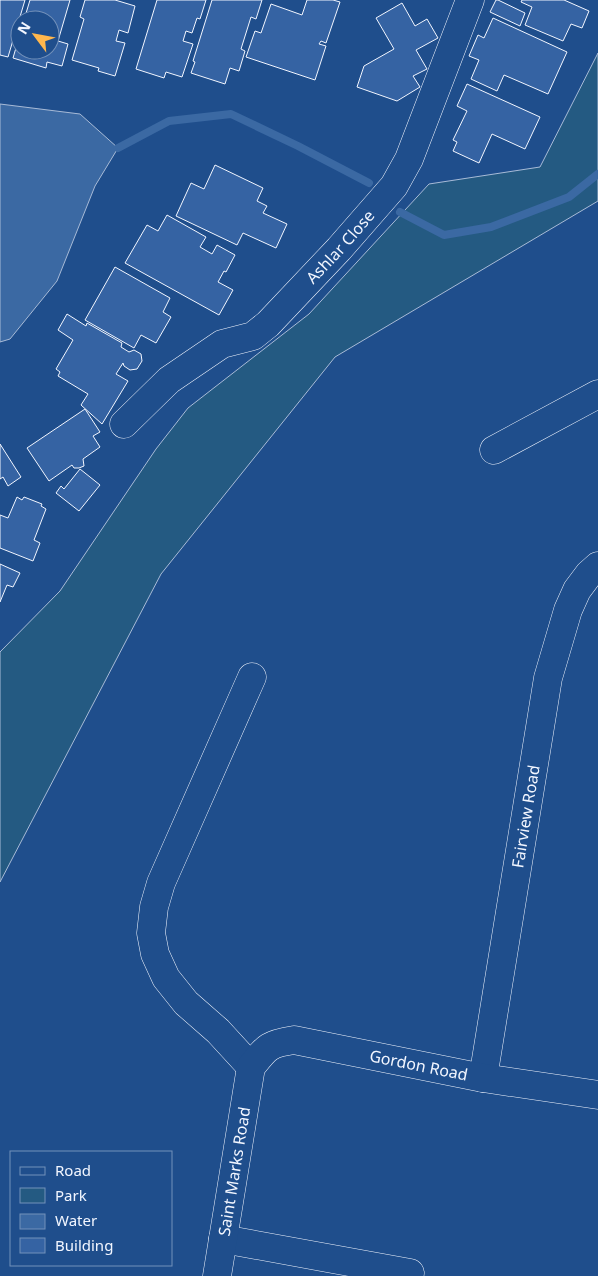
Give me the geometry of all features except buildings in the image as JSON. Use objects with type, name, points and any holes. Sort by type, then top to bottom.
[{"type":"street","name":"Ashlar Close","points":[[124,424],[169,380],[222,344],[253,336],[268,324],[394,186],[408,159],[470,0]]},
{"type":"street","points":[[494,450],[598,394]]},
{"type":"street","name":"Fairview Road","points":[[483,1078],[548,678],[568,610],[576,590],[598,566]]},
{"type":"street","points":[[251,1067],[218,1031],[186,1004],[166,978],[155,954],[152,933],[154,907],[161,883],[252,677]]},
{"type":"street","name":"Gordon Road","points":[[251,1067],[268,1046],[294,1040],[483,1078],[598,1095]]},
{"type":"street","name":"Saint Marks Road","points":[[217,1276],[251,1067]]},
{"type":"street","points":[[223,1238],[410,1273]]},
{"type":"green space","points":[[598,53],[598,201],[335,357],[161,574],[0,882],[0,652],[60,591],[156,449],[188,408],[309,314],[429,184],[540,167]]},
{"type":"water","points":[[0,104],[80,114],[118,148],[95,186],[57,281],[10,339],[0,342]]},
{"type":"waterway","points":[[118,148],[169,121],[231,114],[369,183]]},
{"type":"waterway","points":[[400,212],[444,235],[491,227],[569,197],[598,174]]}]
